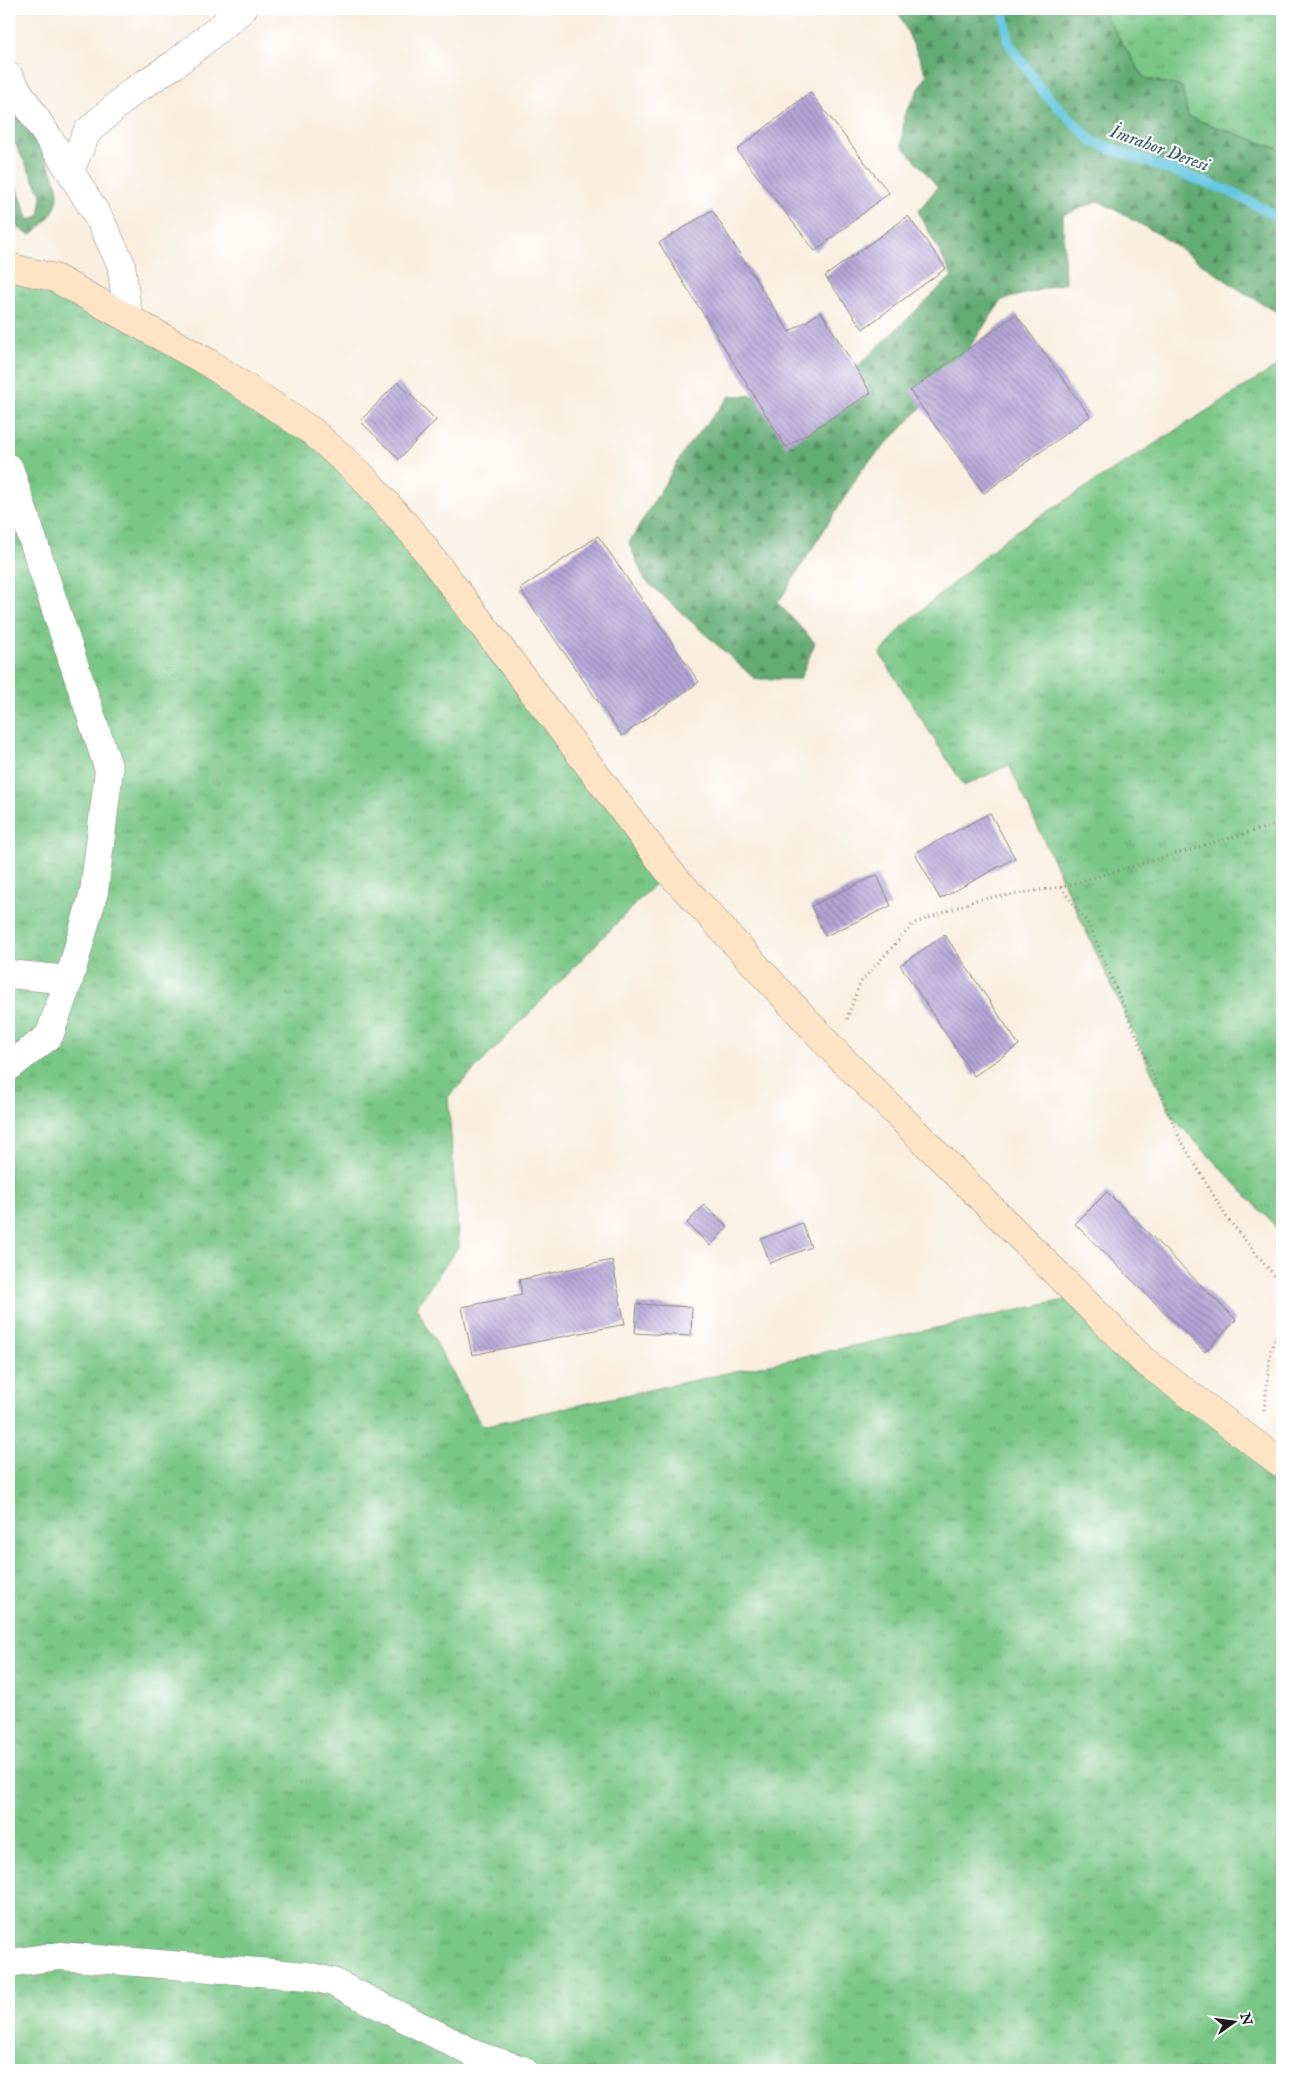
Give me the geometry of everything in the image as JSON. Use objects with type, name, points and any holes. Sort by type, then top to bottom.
[{"type":"street","points":[[70,171],[87,132],[132,92],[175,64],[242,9]]},
{"type":"street","points":[[9,77],[100,220],[121,264],[128,316]]},
{"type":"street","points":[[9,266],[55,278],[128,316],[209,363],[313,432],[363,478],[416,537],[668,870],[836,1053],[1144,1360],[1282,1464]]},
{"type":"street","points":[[9,468],[109,770],[94,892],[69,980],[49,1036],[9,1067]]},
{"type":"street","points":[[9,974],[69,980]]},
{"type":"street","points":[[9,1964],[60,1956],[308,1976],[333,1982],[479,2056],[523,2070]]},
{"type":"path","points":[[836,1053],[860,983],[913,924],[976,900],[1061,887],[1282,823]]},
{"type":"path","points":[[1061,887],[1089,925],[1180,1139],[1227,1218],[1282,1285]]},
{"type":"path","points":[[1263,1413],[1270,1350],[1282,1320]]},
{"type":"green space","points":[[897,9],[1101,9],[1144,78],[1182,87],[1188,117],[1282,150],[1282,315],[1240,290],[1160,235],[1099,201],[1063,215],[1065,283],[1002,300],[945,383],[863,468],[778,603],[815,643],[800,679],[755,679],[644,579],[629,543],[686,448],[730,396],[823,394],[862,362],[952,276],[918,211],[938,187],[902,145],[904,115],[927,75]]},
{"type":"green space","points":[[1101,9],[1282,9],[1282,150],[1188,117],[1182,87],[1144,78]]},
{"type":"green space","points":[[9,98],[46,159],[57,184],[57,201],[53,212],[31,235],[21,230],[14,223],[8,206],[9,166],[29,220],[39,216],[42,196],[9,132]]},
{"type":"green space","points":[[9,267],[55,278],[363,477],[668,870],[448,1097],[459,1246],[416,1307],[482,1426],[1079,1297],[1282,1464],[1282,2070],[9,2070]]},
{"type":"green space","points":[[1282,363],[1282,1233],[1173,1118],[1009,765],[964,786],[880,654],[904,625],[1006,538]]},
{"type":"building","points":[[810,92],[889,193],[815,251],[737,150]]},
{"type":"building","points":[[712,210],[789,332],[821,312],[871,393],[786,447],[659,243]]},
{"type":"building","points":[[908,216],[946,268],[863,329],[825,276]]},
{"type":"building","points":[[1016,314],[1090,416],[984,493],[910,391]]},
{"type":"building","points":[[398,382],[436,420],[399,459],[360,421]]},
{"type":"building","points":[[598,536],[699,682],[622,736],[520,589]]},
{"type":"building","points":[[990,813],[1015,858],[940,899],[915,853]]},
{"type":"building","points":[[877,875],[891,906],[825,936],[811,906]]},
{"type":"building","points":[[945,935],[1019,1045],[974,1076],[900,965]]},
{"type":"building","points":[[1107,1192],[1236,1320],[1205,1352],[1075,1224]]},
{"type":"building","points":[[704,1205],[728,1227],[710,1246],[687,1223]]},
{"type":"building","points":[[802,1223],[811,1247],[770,1263],[761,1239]]},
{"type":"building","points":[[612,1260],[625,1324],[472,1355],[462,1307],[522,1295],[519,1280]]},
{"type":"building","points":[[637,1304],[692,1307],[691,1336],[635,1333]]},
{"type":"waterway","name":"İmrahor Deresi","points":[[1004,9],[1008,42],[1042,91],[1093,142],[1229,191],[1282,219]]}]
